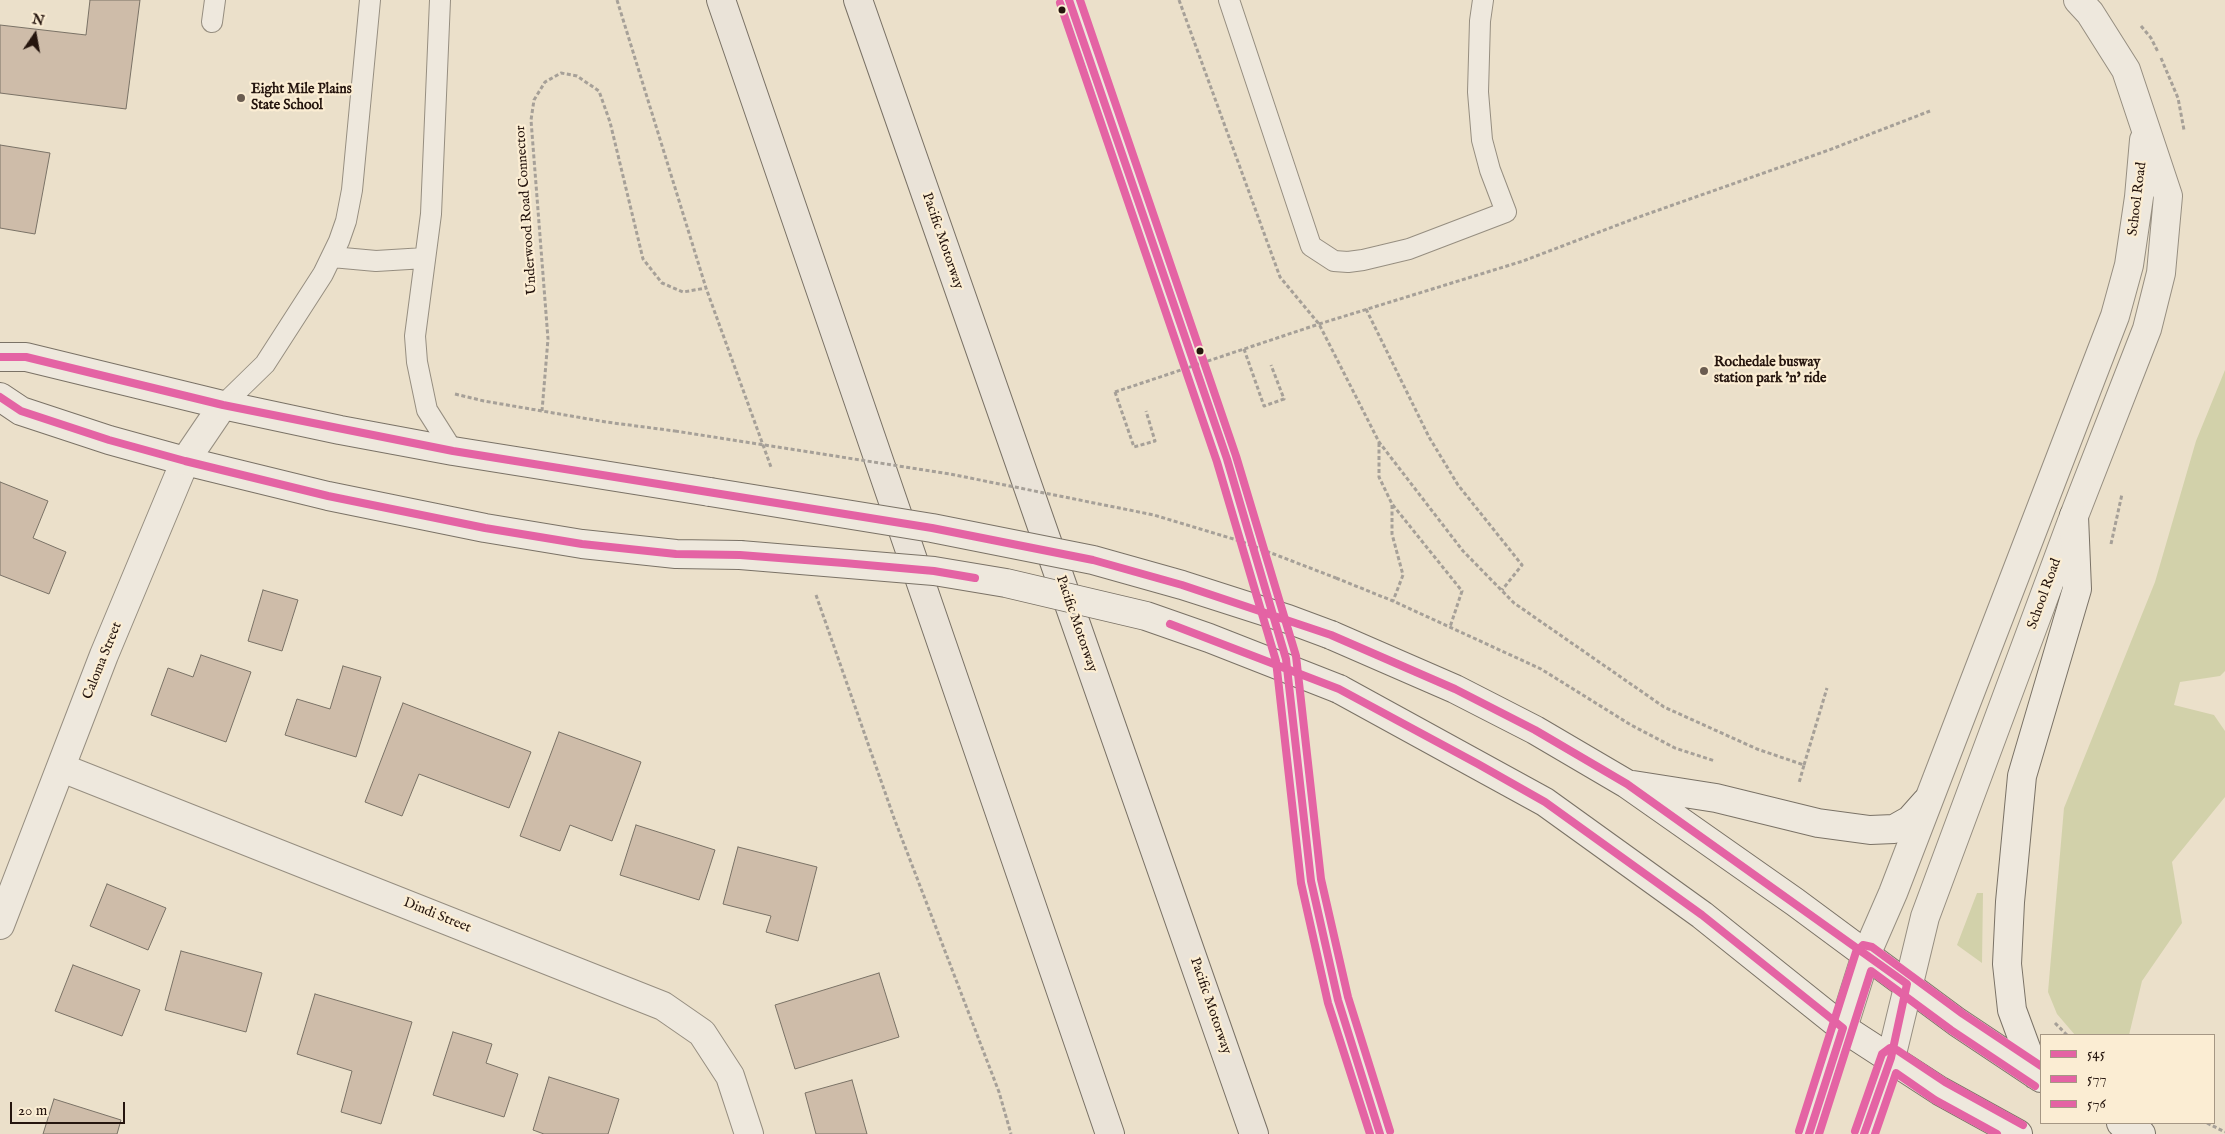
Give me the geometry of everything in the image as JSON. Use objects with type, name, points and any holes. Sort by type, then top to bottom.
[{"type":"highway","points":[[721,0],[1110,1134]]},
{"type":"highway","name":"Pacific Motorway","points":[[858,0],[1254,1134]]},
{"type":"main road","name":"School Road","points":[[1891,1058],[1925,918],[2074,516],[2147,329],[2161,273],[2168,196],[2126,70],[2090,13],[2078,0]]},
{"type":"main road","name":"School Road","points":[[1843,1028],[1866,955],[2116,316],[2129,265],[2139,197],[2145,129]]},
{"type":"main road","points":[[0,357],[26,357],[223,405],[453,451],[932,528],[1093,560],[1288,619],[1331,635],[1455,689],[1535,730],[1627,784],[1795,902],[1957,1022],[2038,1077]]},
{"type":"main road","points":[[0,397],[21,411],[109,440],[185,461],[328,496],[553,539],[676,554],[740,555],[934,571],[1006,583],[1146,616],[1209,638],[1339,689],[1545,802],[1702,915],[1843,1028],[1940,1092],[2018,1134]]},
{"type":"main road","name":"Caloma Street","points":[[0,926],[104,655],[185,461],[223,405]]},
{"type":"main road","points":[[2038,1077],[2012,1010],[2007,964],[2010,902],[2022,776],[2077,589],[2074,516]]},
{"type":"main road","name":"Dindi Street","points":[[62,768],[663,1006],[702,1033],[730,1076],[749,1134]]},
{"type":"main road","points":[[1627,784],[1716,798],[1818,823],[1870,830],[1894,829],[1910,820],[1926,802]]},
{"type":"main road","points":[[2123,1124],[2141,1134]]},
{"type":"lane","points":[[212,22],[215,0]]},
{"type":"lane","points":[[223,405],[265,364],[332,257],[346,221],[352,190],[370,0]]},
{"type":"lane","points":[[440,0],[431,214],[414,336],[417,362],[427,410],[453,451]]},
{"type":"lane","points":[[1069,0],[1227,459],[1286,659],[1311,881],[1338,1000],[1380,1134]]},
{"type":"lane","points":[[1229,0],[1311,246],[1334,261],[1363,260],[1409,249],[1506,212],[1490,170],[1482,140],[1478,92],[1480,21],[1483,0]]},
{"type":"lane","points":[[332,257],[376,262],[425,258]]},
{"type":"lane","points":[[1809,1134],[1843,1028]]},
{"type":"lane","points":[[1864,1134],[1891,1058]]},
{"type":"path","points":[[1179,0],[1280,277],[1319,324],[1379,442],[1464,551],[1514,603],[1664,707],[1757,749],[1804,765]]},
{"type":"path","name":"Underwood Road Connector","points":[[542,411],[548,339],[530,120],[534,100],[545,82],[561,73],[577,76],[598,91],[610,122],[644,259],[662,283],[683,292],[706,288]]},
{"type":"path","points":[[1146,411],[1155,441],[1134,447],[1115,392],[1319,324],[1523,261],[1636,218],[1829,150],[1930,111]]},
{"type":"path","points":[[1366,309],[1429,437],[1458,485],[1522,565],[1502,590]]},
{"type":"path","points":[[1244,349],[1264,406],[1284,399],[1271,364]]},
{"type":"path","points":[[452,393],[484,401],[606,422],[950,474],[1154,515],[1240,541],[1393,601],[1541,670],[1631,725],[1675,748],[1722,764]]},
{"type":"path","points":[[1379,442],[1379,477],[1392,504],[1462,591],[1450,627]]},
{"type":"path","points":[[1392,504],[1392,534],[1403,575],[1393,601]]},
{"type":"path","points":[[1798,789],[1827,688]]},
{"type":"path","points":[[2210,1124],[2225,1132]]},
{"type":"green space","points":[[2225,370],[2225,671],[2220,676],[2180,682],[2174,705],[2214,715],[2225,731],[2225,797],[2172,862],[2182,923],[2142,981],[2129,1034],[2074,1034],[2057,1014],[2048,992],[2064,808],[2155,582],[2196,441]]},
{"type":"green space","points":[[1977,893],[1983,893],[1982,963],[1957,945]]},
{"type":"building","points":[[90,0],[140,0],[126,109],[0,93],[0,25],[86,35]]},
{"type":"building","points":[[0,145],[50,153],[35,234],[0,228]]},
{"type":"building","points":[[0,482],[48,501],[33,538],[66,552],[49,594],[0,575]]},
{"type":"building","points":[[263,590],[298,600],[282,651],[248,641]]},
{"type":"building","points":[[201,655],[251,672],[226,742],[151,715],[168,668],[193,677]]},
{"type":"building","points":[[343,666],[381,677],[356,757],[285,735],[297,699],[330,709]]},
{"type":"building","points":[[403,703],[531,752],[509,808],[419,774],[402,816],[365,802]]},
{"type":"building","points":[[559,732],[641,762],[612,841],[570,825],[560,851],[520,836]]},
{"type":"building","points":[[636,825],[715,850],[699,900],[620,875]]},
{"type":"building","points":[[738,847],[817,867],[798,941],[766,932],[771,916],[723,904]]},
{"type":"building","points":[[107,884],[166,908],[148,950],[90,926]]},
{"type":"building","points":[[181,951],[262,973],[246,1032],[165,1010]]},
{"type":"building","points":[[73,965],[140,990],[122,1036],[55,1011]]},
{"type":"building","points":[[879,973],[899,1037],[795,1069],[775,1005]]},
{"type":"building","points":[[315,994],[412,1022],[381,1124],[341,1112],[352,1071],[297,1054]]},
{"type":"building","points":[[453,1032],[492,1044],[486,1063],[518,1074],[504,1117],[433,1095]]},
{"type":"building","points":[[549,1077],[619,1099],[608,1134],[544,1134],[533,1130]]},
{"type":"building","points":[[852,1080],[867,1134],[816,1134],[805,1093]]},
{"type":"building","points":[[54,1099],[121,1120],[117,1134],[43,1134]]},
{"type":"transit line","name":"545","points":[[1069,0],[1227,459],[1286,659],[1311,881],[1338,1000],[1380,1134]]},
{"type":"transit line","name":"576","points":[[1080,0],[1236,456],[1296,656],[1321,879],[1348,997],[1390,1131]]},
{"type":"transit line","name":"577","points":[[1060,3],[1217,462],[1276,661],[1301,883],[1328,1003],[1370,1134]]},
{"type":"transit line","name":"545","points":[[0,357],[26,357],[223,405],[453,451],[932,528],[1093,560],[1182,585],[1331,635],[1455,689],[1535,730],[1627,784],[1907,984],[1891,1058],[1864,1134]]},
{"type":"transit line","name":"545","points":[[0,397],[21,411],[109,440],[185,461],[328,496],[485,528],[582,544],[676,554],[740,555],[844,563],[934,571],[975,578]]},
{"type":"transit line","name":"545","points":[[1170,624],[1339,689],[1478,764],[1545,802],[1702,915],[1843,1028],[1809,1134]]},
{"type":"transit line","name":"576","points":[[1799,1131],[1856,952],[1863,945],[1872,947],[1963,1014],[2040,1065]]},
{"type":"transit line","name":"577","points":[[1819,1134],[1871,971],[1951,1030],[2035,1086]]},
{"type":"transit line","name":"576","points":[[1855,1131],[1882,1054],[1890,1048],[1897,1050],[1945,1082],[2023,1125]]},
{"type":"transit line","name":"577","points":[[1875,1134],[1896,1073],[1935,1100],[1997,1134]]},
{"type":"place","name":"Eight Mile Plains State School","points":[[241,98]]},
{"type":"place","name":"Rochedale busway station park 'n' ride","points":[[1704,371]]}]
